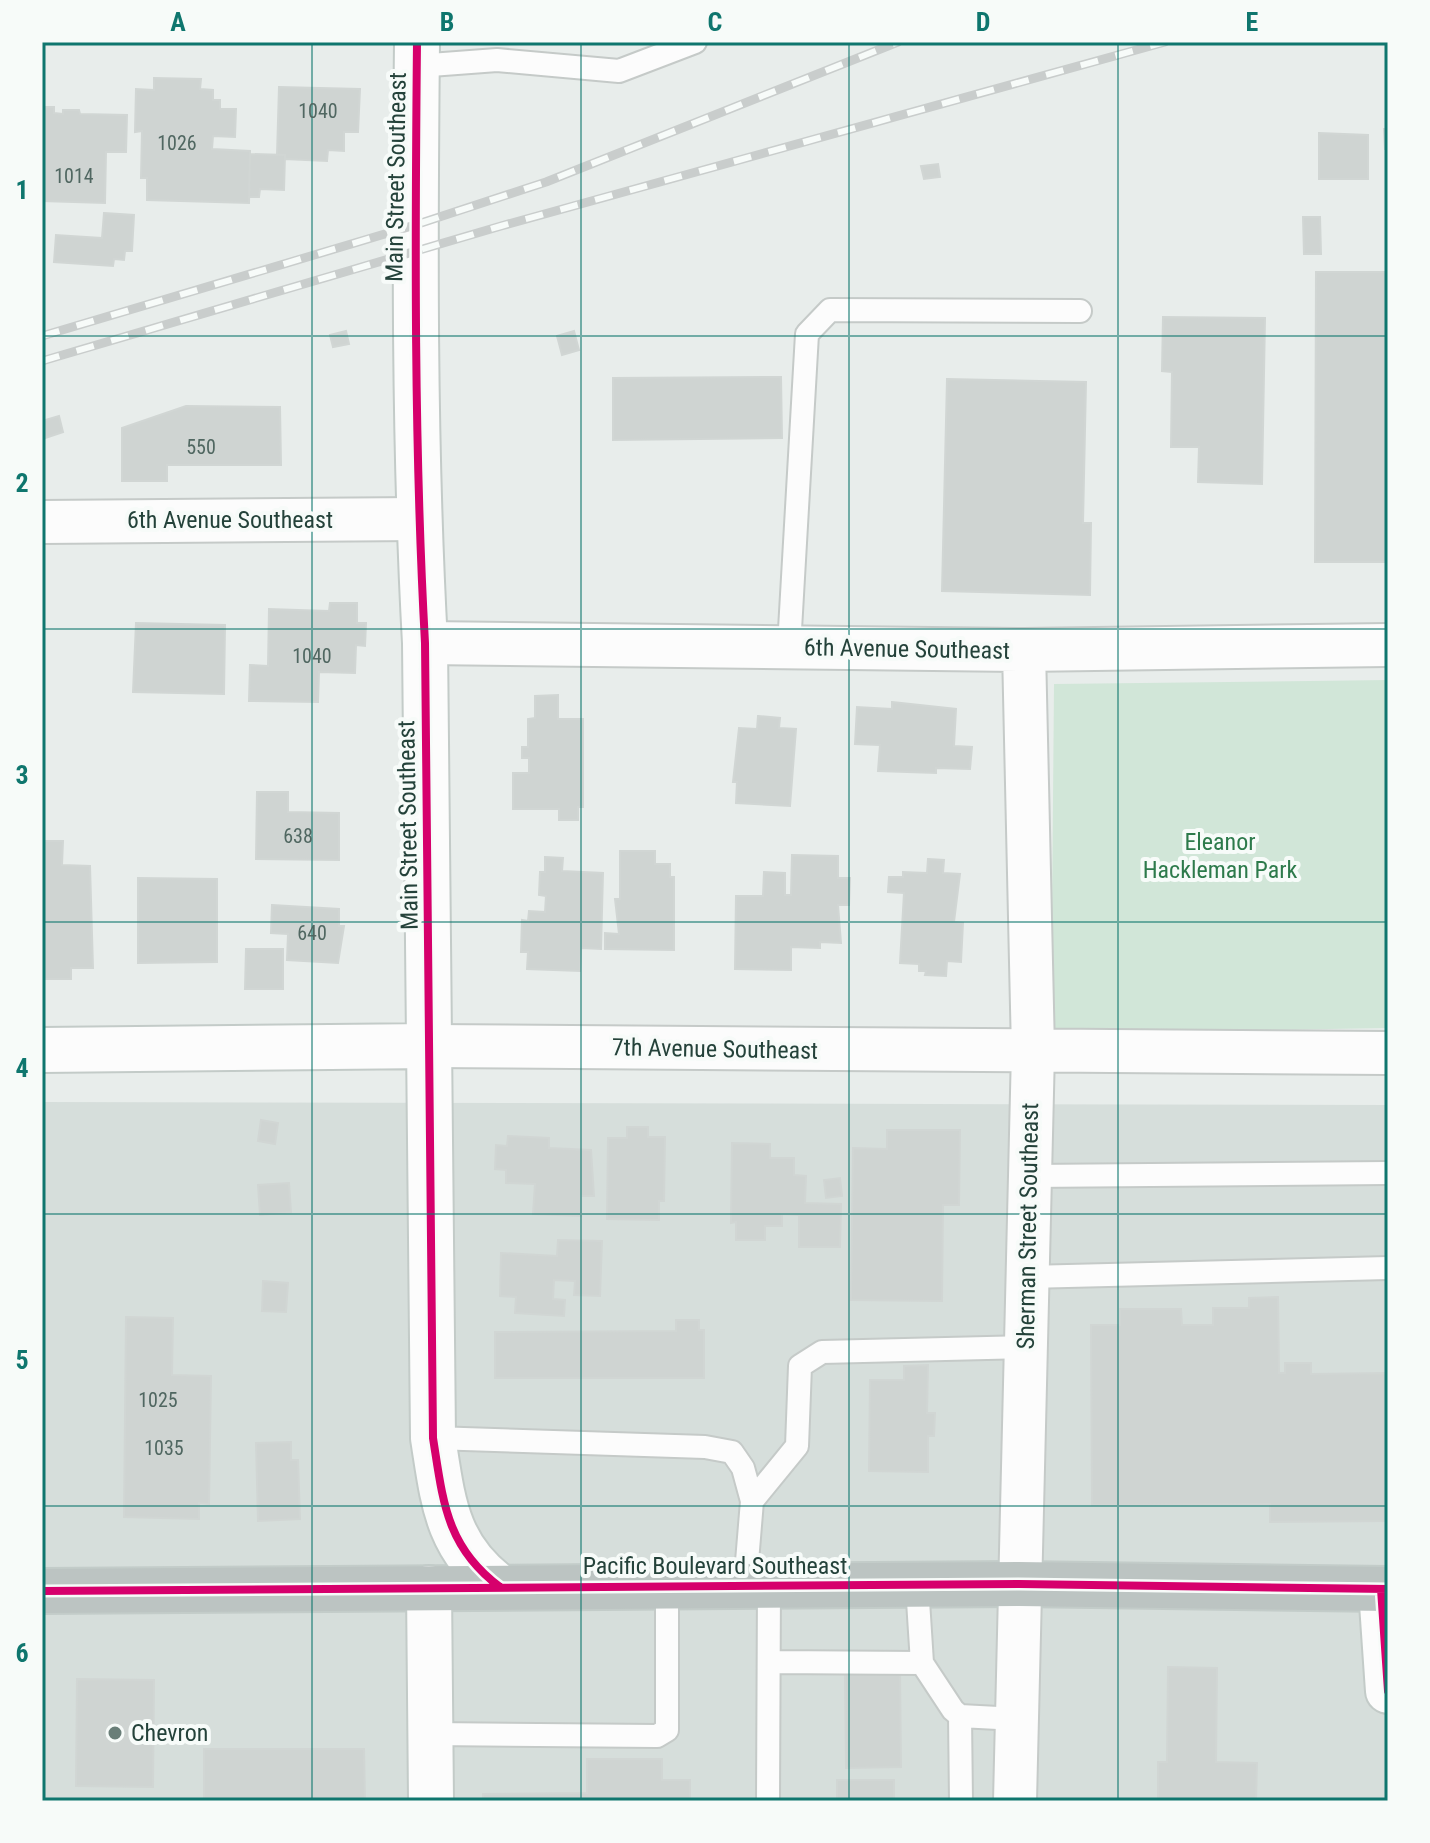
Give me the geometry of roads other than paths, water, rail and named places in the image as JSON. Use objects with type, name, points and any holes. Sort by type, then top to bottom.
[{"type":"highway","name":"Pacific Boulevard Southeast","points":[[42,1591],[1019,1584],[1385,1589]]},
{"type":"street","name":"Main Street Southeast","points":[[417,54],[418,519],[425,643],[433,1438],[452,1531],[462,1551],[478,1571],[500,1587]]},
{"type":"street","name":"6th Avenue Southeast","points":[[42,522],[418,519]]},
{"type":"street","name":"6th Avenue Southeast","points":[[425,643],[1024,650],[1388,645]]},
{"type":"street","name":"Sherman Street Southeast","points":[[1015,1801],[1033,1051],[1024,650]]},
{"type":"street","name":"7th Avenue Southeast","points":[[42,1050],[431,1046],[1388,1053]]},
{"type":"street","points":[[429,1588],[431,1801]]},
{"type":"street","points":[[1385,1589],[1388,1691]]},
{"type":"lane","points":[[417,54],[619,71],[695,42]]},
{"type":"lane","points":[[789,647],[807,334],[830,310],[1080,311]]},
{"type":"lane","points":[[1030,1176],[1388,1173]]},
{"type":"lane","points":[[1027,1277],[1388,1268]]},
{"type":"lane","points":[[752,1501],[797,1446],[800,1366],[822,1352],[1025,1347]]},
{"type":"lane","points":[[433,1438],[705,1447],[732,1452],[743,1468],[752,1501],[757,1586],[769,1662],[768,1801]]},
{"type":"lane","points":[[917,1585],[922,1663],[960,1716],[961,1801]]},
{"type":"lane","points":[[431,1734],[657,1736],[667,1730],[667,1586]]},
{"type":"lane","points":[[769,1662],[922,1663]]},
{"type":"lane","points":[[960,1716],[1017,1719]]},
{"type":"railway","points":[[42,336],[415,225],[546,182],[898,42]]},
{"type":"railway","points":[[42,361],[501,226],[1165,42]]},
{"type":"place","name":"Chevron","points":[[115,1733]]},
{"type":"park label","name":"Eleanor Hackleman Park","points":[[1220,856]]}]
